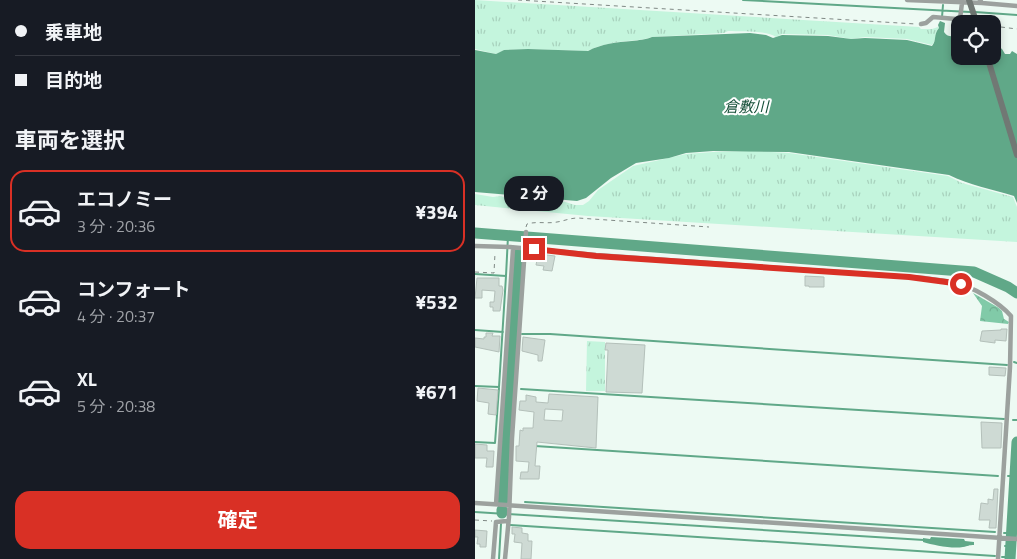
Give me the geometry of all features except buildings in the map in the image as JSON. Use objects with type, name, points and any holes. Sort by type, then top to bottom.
[{"type":"street","points":[[907,0],[937,0],[962,4],[981,2],[1017,6]]},
{"type":"street","points":[[969,0],[974,15]]},
{"type":"street","points":[[961,15],[962,4]]},
{"type":"street","points":[[921,24],[933,18],[951,18]]},
{"type":"street","points":[[990,65],[1017,155]]},
{"type":"street","points":[[505,559],[526,232]]},
{"type":"street","points":[[475,246],[924,278],[955,283],[981,294],[1004,309],[1011,316],[1001,538],[998,559]]},
{"type":"street","points":[[497,504],[510,248]]},
{"type":"street","points":[[475,503],[497,504],[509,514]]},
{"type":"street","points":[[493,559],[495,522],[509,514],[1017,539]]},
{"type":"path","points":[[518,0],[921,24]]},
{"type":"path","points":[[1001,27],[1017,29]]},
{"type":"path","points":[[526,232],[527,224],[559,222],[570,218],[709,227]]},
{"type":"path","points":[[475,272],[494,273],[495,247]]},
{"type":"path","points":[[475,520],[495,522]]},
{"type":"green space","points":[[475,0],[919,27],[921,29],[939,28],[932,45],[907,39],[865,37],[851,39],[828,35],[782,34],[776,37],[760,32],[728,31],[724,33],[652,37],[607,44],[587,51],[528,49],[504,50],[496,54],[475,49]]},
{"type":"green space","points":[[750,151],[789,153],[948,176],[962,183],[1013,197],[1017,207],[1017,242],[588,216],[475,205],[475,194],[546,203],[562,201],[583,205],[598,190],[633,166],[686,154]]},
{"type":"green space","points":[[973,293],[999,308],[1004,319],[1009,322],[1008,324],[980,321],[982,306]]},
{"type":"green space","points":[[587,341],[605,342],[605,391],[586,391]]},
{"type":"water","name":"倉敷川","points":[[940,21],[945,23],[944,32],[951,36],[951,65],[1001,65],[1001,48],[1005,54],[1010,54],[1012,51],[1017,54],[1017,203],[1014,196],[949,175],[789,152],[713,151],[686,153],[669,158],[636,163],[611,178],[586,198],[577,201],[475,192],[475,50],[496,54],[504,50],[528,49],[588,51],[609,44],[652,37],[750,33],[773,38],[782,35],[907,40],[932,46],[939,28]]},
{"type":"water","points":[[931,537],[964,539],[965,541],[974,542],[974,545],[954,547],[923,542],[923,538],[930,539]]},
{"type":"waterway","points":[[743,0],[970,12]]},
{"type":"waterway","points":[[942,17],[943,5]]},
{"type":"waterway","points":[[975,12],[1017,15]]},
{"type":"waterway","points":[[475,233],[974,272],[1017,293]]},
{"type":"waterway","points":[[475,274],[506,276],[508,236]]},
{"type":"waterway","points":[[503,502],[518,252]]},
{"type":"waterway","points":[[475,386],[499,387],[506,276]]},
{"type":"waterway","points":[[475,330],[503,332]]},
{"type":"waterway","points":[[522,334],[550,334],[1007,365]]},
{"type":"waterway","points":[[475,442],[495,443],[499,388]]},
{"type":"waterway","points":[[521,389],[1004,419]]},
{"type":"waterway","points":[[1010,559],[1017,442]]},
{"type":"waterway","points":[[535,446],[998,476]]},
{"type":"waterway","points":[[1008,476],[1015,476]]},
{"type":"waterway","points":[[525,502],[995,532]]},
{"type":"waterway","points":[[475,512],[924,540]]},
{"type":"waterway","points":[[499,559],[501,524]]},
{"type":"waterway","points":[[510,525],[995,556]]},
{"type":"waterway","points":[[1004,533],[1011,533]]},
{"type":"waterway","points":[[1005,546],[1010,546]]},
{"type":"waterway","points":[[1002,557],[1010,557]]},
{"type":"route","points":[[534,249],[596,256],[924,278],[961,284]]}]
